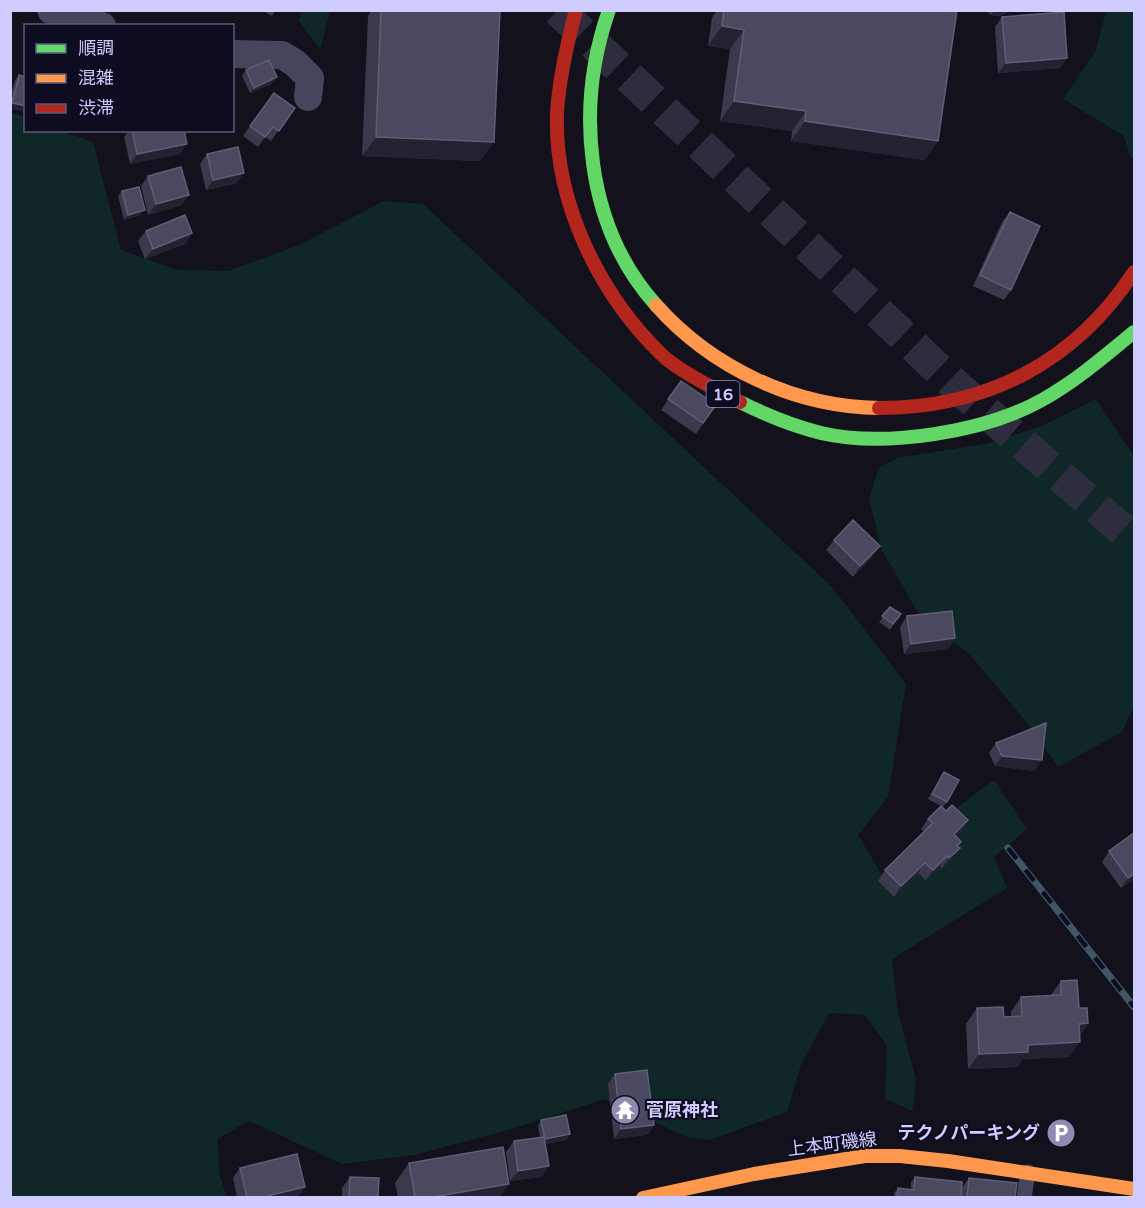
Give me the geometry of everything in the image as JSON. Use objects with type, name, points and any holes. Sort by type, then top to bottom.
[{"type":"main road","name":"16","points":[[576,10],[567,45],[559,94],[559,147],[568,201],[582,241],[604,284],[641,332],[664,357],[723,394],[788,423],[835,435],[917,436],[958,429],[1006,416],[1047,398],[1100,362],[1134,332]]},
{"type":"main road","name":"16","points":[[609,10],[598,37],[590,97],[589,142],[597,186],[608,224],[627,263],[646,294],[686,333],[753,379],[793,394],[833,405],[880,407],[925,404],[961,398],[1004,384],[1047,362],[1079,338],[1105,310],[1134,272]]},
{"type":"main road","name":"上本町磯線","points":[[643,1197],[821,1161],[865,1156],[900,1156],[1028,1172],[1134,1189]]},
{"type":"street","points":[[51,10],[96,24]]},
{"type":"street","points":[[234,54],[282,55],[295,63],[310,78],[308,97]]},
{"type":"lane","points":[[1024,1197],[1028,1172]]},
{"type":"green space","points":[[301,11],[330,11],[320,49],[299,21]]},
{"type":"green space","points":[[1106,11],[1134,11],[1134,159],[1130,157],[1124,136],[1063,99],[1095,52]]},
{"type":"green space","points":[[10,112],[24,117],[24,132],[65,132],[93,142],[121,250],[177,270],[228,271],[299,245],[384,201],[423,204],[832,587],[906,684],[888,797],[858,835],[891,890],[945,838],[959,806],[994,780],[1027,829],[994,857],[1007,888],[892,959],[898,1012],[916,1079],[913,1111],[885,1099],[887,1046],[865,1015],[829,1013],[801,1065],[787,1112],[710,1140],[684,1136],[605,1099],[508,1130],[414,1155],[342,1164],[249,1121],[217,1139],[220,1176],[227,1197],[11,1197]]},
{"type":"green space","points":[[1096,399],[1134,456],[1134,706],[1122,732],[1058,767],[1033,730],[972,657],[917,611],[881,549],[869,498],[879,468],[897,458],[989,443],[1041,426]]},
{"type":"building","points":[[381,10],[500,10],[494,142],[376,137]]},
{"type":"building","points":[[724,10],[957,10],[938,141],[805,121],[806,111],[734,101],[744,30],[722,26]]},
{"type":"building","points":[[1064,12],[1067,58],[1006,63],[1002,17]]},
{"type":"building","points":[[269,60],[277,77],[254,88],[246,70]]},
{"type":"building","points":[[19,75],[24,76],[24,106],[12,103]]},
{"type":"building","points":[[274,93],[295,108],[279,131],[273,127],[265,137],[250,126]]},
{"type":"building","points":[[132,132],[184,132],[187,144],[137,154]]},
{"type":"building","points":[[238,147],[244,173],[213,180],[207,154]]},
{"type":"building","points":[[181,167],[189,195],[156,204],[148,176]]},
{"type":"building","points":[[139,187],[145,210],[128,215],[122,191]]},
{"type":"building","points":[[1010,212],[1040,226],[1011,290],[980,275]]},
{"type":"building","points":[[185,215],[192,233],[153,249],[146,231]]},
{"type":"building","points":[[681,381],[716,405],[703,423],[668,399]]},
{"type":"building","points":[[853,520],[880,546],[860,566],[834,540]]},
{"type":"building","points":[[890,607],[901,614],[893,624],[882,616]]},
{"type":"building","points":[[952,611],[955,638],[911,644],[907,616]]},
{"type":"building","points":[[1046,723],[1042,760],[1002,756],[996,743]]},
{"type":"building","points":[[944,772],[959,780],[947,802],[932,794]]},
{"type":"building","points":[[952,805],[968,820],[954,834],[961,842],[957,846],[960,848],[949,858],[947,856],[933,870],[925,863],[901,886],[885,870],[933,823],[928,819],[941,806],[946,811]]},
{"type":"building","points":[[1134,833],[1134,874],[1128,878],[1109,851]]},
{"type":"building","points":[[1077,980],[1079,1008],[1087,1008],[1088,1023],[1079,1024],[1080,1042],[1028,1045],[1028,1052],[979,1054],[977,1008],[1003,1007],[1004,1017],[1022,1016],[1021,997],[1061,995],[1061,981]]},
{"type":"building","points":[[647,1070],[654,1125],[621,1129],[615,1074]]},
{"type":"building","points":[[566,1115],[570,1134],[545,1139],[541,1120]]},
{"type":"building","points":[[544,1137],[549,1166],[518,1171],[514,1141]]},
{"type":"building","points":[[503,1147],[509,1184],[433,1197],[415,1197],[409,1163]]},
{"type":"building","points":[[297,1154],[305,1187],[263,1197],[247,1197],[240,1168]]},
{"type":"building","points":[[350,1177],[379,1178],[378,1197],[349,1197]]},
{"type":"building","points":[[915,1177],[962,1182],[961,1197],[897,1197],[898,1188],[914,1190]]},
{"type":"building","points":[[969,1178],[1017,1183],[1015,1197],[967,1197]]},
{"type":"tunnel","points":[[558,10],[955,385],[1134,540]]},
{"type":"railway","points":[[1008,848],[1134,1007]]},
{"type":"traffic: fast","points":[[609,10],[598,47],[592,86],[590,125],[593,164],[601,203],[614,239],[632,274],[656,305]]},
{"type":"traffic: fast","points":[[740,402],[780,420],[821,433],[875,439],[934,434],[992,421],[1042,400],[1055,393],[1134,332]]},
{"type":"traffic: slow","points":[[656,305],[703,348],[757,380],[786,392],[817,400],[848,406],[879,408]]},
{"type":"traffic: slow","points":[[643,1198],[754,1174],[865,1156],[900,1156],[948,1161],[1134,1189]]},
{"type":"traffic: jam","points":[[576,10],[567,48],[557,113],[558,146],[563,180],[572,213],[600,275],[639,331],[669,361],[710,387],[740,402]]},
{"type":"traffic: jam","points":[[879,408],[919,406],[956,399],[992,389],[1025,374],[1056,355],[1084,331],[1111,304],[1134,272]]},
{"type":"place","name":"菅原神社","points":[[625,1110]]},
{"type":"place","name":"テクノパーキング","points":[[1061,1133]]}]
